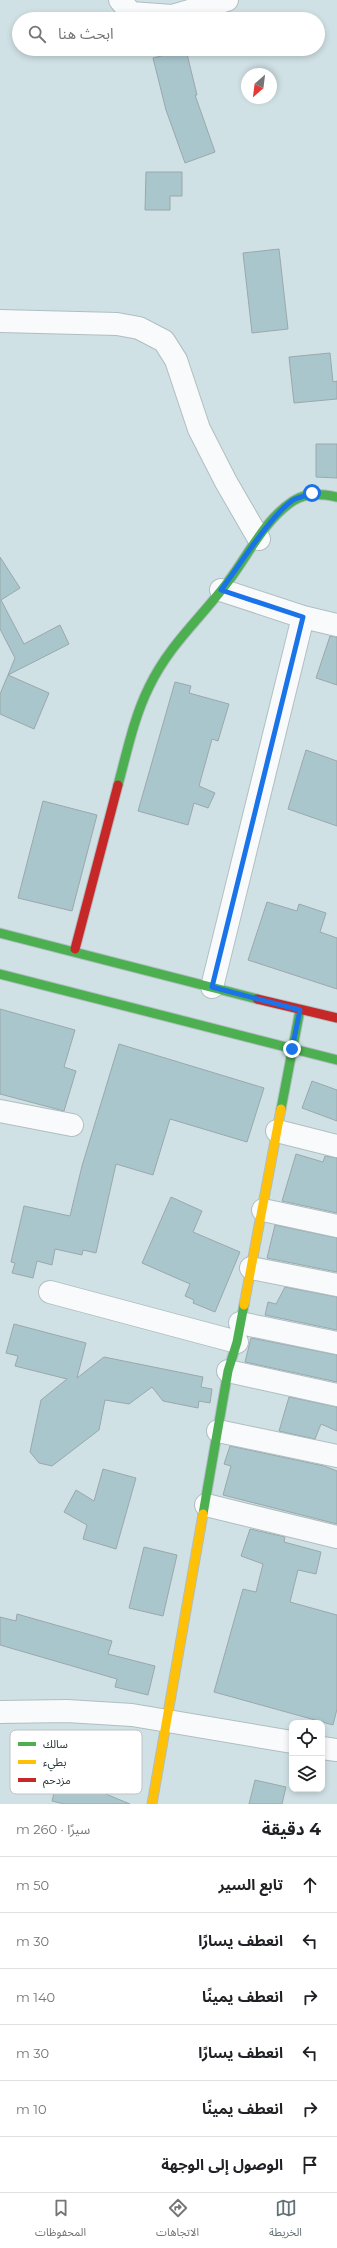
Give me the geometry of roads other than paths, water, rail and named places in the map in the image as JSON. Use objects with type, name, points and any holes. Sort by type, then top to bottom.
[{"type":"street","points":[[120,0],[130,12]]},
{"type":"street","points":[[186,12],[227,0]]},
{"type":"street","points":[[0,321],[117,324],[138,328],[164,341],[176,360],[198,429],[226,482],[259,539]]},
{"type":"street","points":[[75,949],[134,725],[144,695],[160,664],[176,642],[221,590],[272,522],[294,500],[312,493],[337,497]]},
{"type":"street","points":[[221,590],[303,617],[337,625]]},
{"type":"street","points":[[212,987],[303,617]]},
{"type":"street","points":[[0,932],[75,949],[212,987],[337,1018]]},
{"type":"street","points":[[0,974],[337,1060]]},
{"type":"street","points":[[152,1804],[206,1505],[228,1371],[238,1333],[263,1210],[276,1131],[300,1010]]},
{"type":"street","points":[[0,1111],[72,1125]]},
{"type":"street","points":[[276,1131],[337,1146]]},
{"type":"street","points":[[263,1210],[337,1226]]},
{"type":"street","points":[[251,1268],[337,1285]]},
{"type":"street","points":[[50,1292],[238,1333],[337,1343]]},
{"type":"street","points":[[228,1371],[337,1395]]},
{"type":"street","points":[[218,1431],[337,1456]]},
{"type":"street","points":[[206,1505],[337,1537]]},
{"type":"street","points":[[0,1712],[67,1711],[166,1720],[289,1741]]},
{"type":"street","points":[[325,1748],[337,1749]]}]
